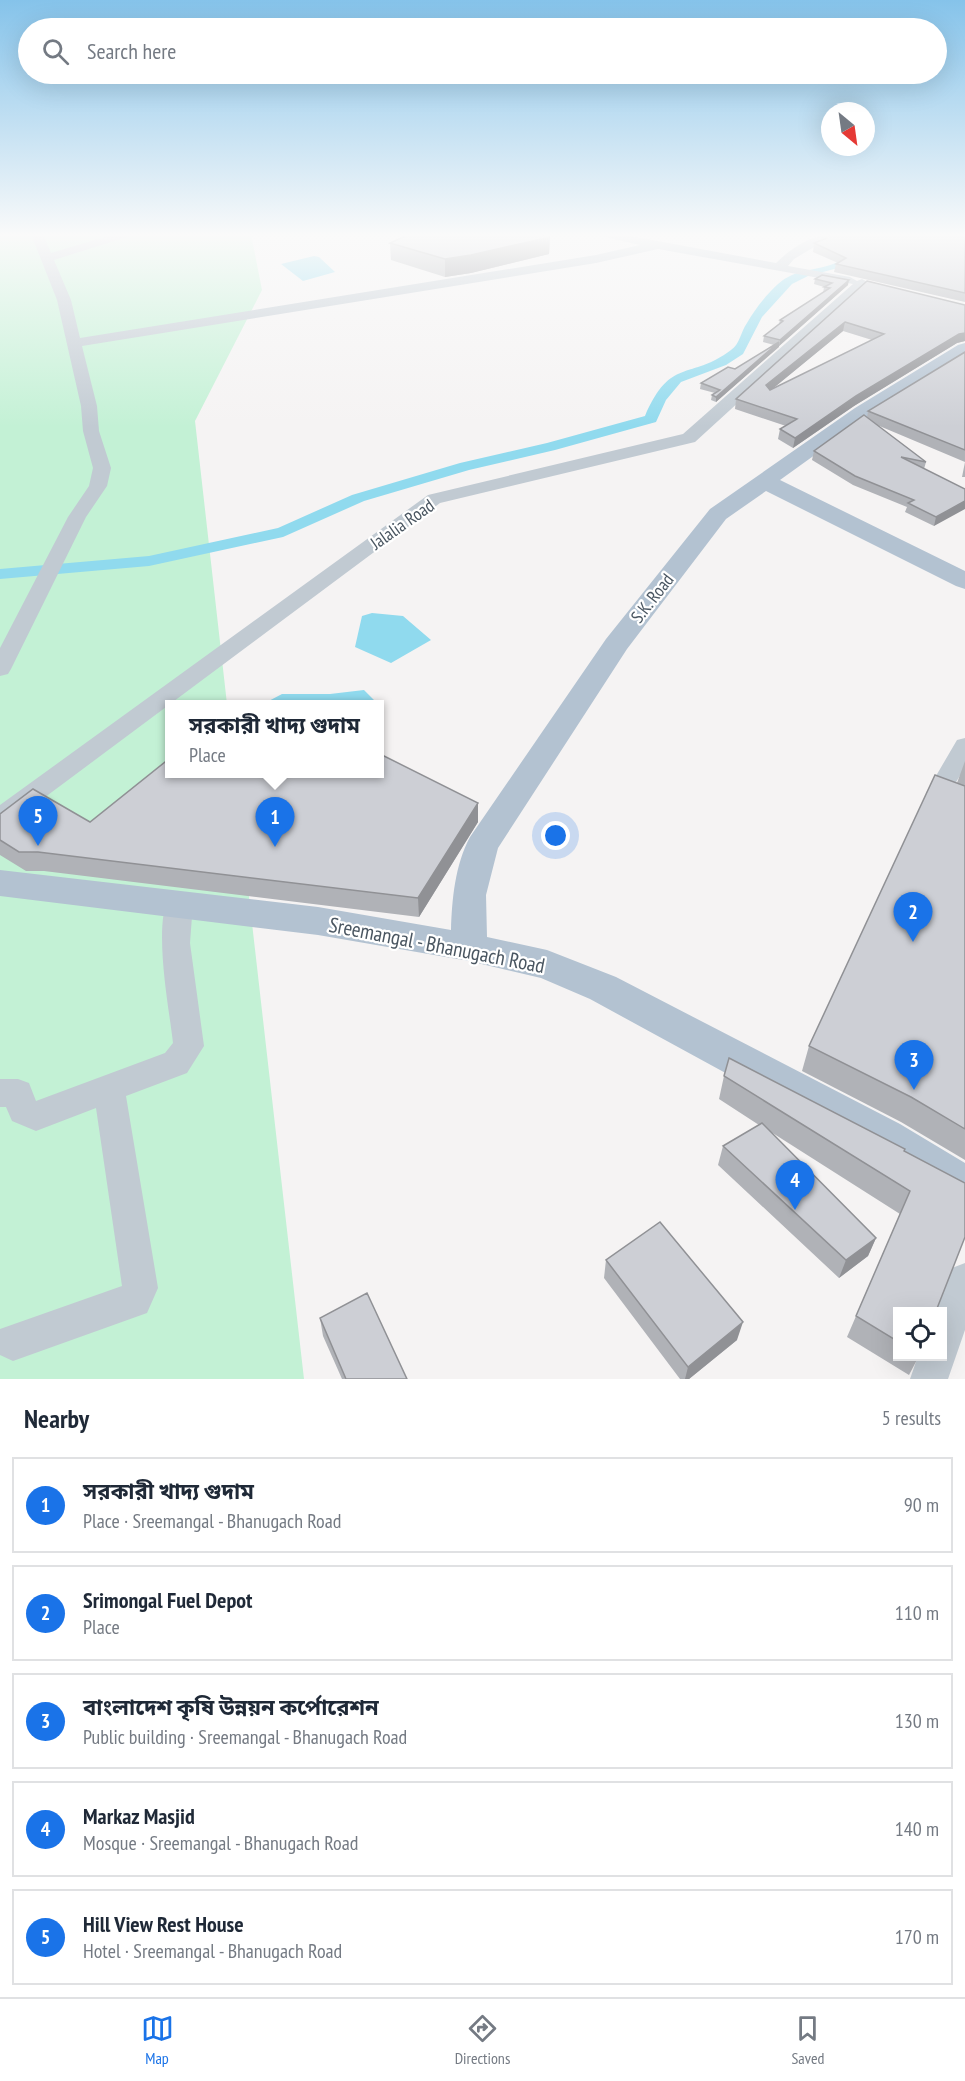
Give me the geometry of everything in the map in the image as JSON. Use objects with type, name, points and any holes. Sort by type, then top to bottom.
[{"type":"main road","name":"S.K. Road","points":[[469,947],[469,895],[482,846],[616,645],[718,514],[862,412],[965,349]]},
{"type":"main road","points":[[764,481],[965,581]]},
{"type":"main road","name":"Sreemangal - Bhanugach Road","points":[[0,883],[318,921],[469,947],[547,965],[603,988],[885,1138],[965,1186]]},
{"type":"street","points":[[0,669],[77,517],[98,486],[102,468],[91,431],[89,405],[63,298]]},
{"type":"street","points":[[74,343],[351,298]]},
{"type":"street","name":"Jalalia Road","points":[[0,818],[434,499],[689,438],[850,298]]},
{"type":"street","points":[[965,746],[938,793],[965,805]]},
{"type":"street","points":[[0,1093],[18,1093],[23,1111],[36,1116],[176,1063],[189,1046],[176,943],[178,903]]},
{"type":"street","points":[[13,1342],[134,1300],[140,1288],[109,1089]]},
{"type":"street","points":[[947,1329],[965,1281]]},
{"type":"street","points":[[929,1379],[935,1361]]},
{"type":"green space","points":[[0,298],[258,298],[195,421],[227,700],[165,700],[165,778],[235,778],[304,1379],[0,1379]]},
{"type":"water","points":[[372,613],[403,616],[431,640],[391,663],[355,647],[362,616]]},
{"type":"water","points":[[364,690],[374,700],[271,700],[282,694],[330,694]]},
{"type":"building","points":[[814,298],[828,298],[780,340],[764,336],[783,321],[780,320]]},
{"type":"building","points":[[848,298],[938,298],[965,305],[965,333],[959,334],[856,396],[795,438],[780,429],[797,419],[736,399]],"holes":[[[845,322],[884,334],[770,390],[766,385]]]},
{"type":"building","points":[[779,342],[716,397],[712,395],[720,390],[701,383],[728,367],[735,369]]},
{"type":"building","points":[[965,352],[965,450],[868,411]]},
{"type":"building","points":[[864,415],[926,462],[901,457],[965,489],[965,501],[936,517],[908,503],[914,500],[855,476],[814,451]]},
{"type":"building","points":[[384,756],[478,803],[418,898],[38,852],[19,852],[0,840],[0,814],[33,789],[90,822],[165,762],[165,778],[384,778]]},
{"type":"building","points":[[935,775],[965,786],[965,1129],[911,1097],[809,1046]]},
{"type":"building","points":[[729,1058],[905,1149],[904,1151],[965,1183],[965,1237],[938,1307],[893,1307],[893,1339],[856,1316],[910,1191],[724,1076]]},
{"type":"building","points":[[762,1123],[876,1238],[846,1260],[723,1146]]},
{"type":"building","points":[[660,1222],[743,1322],[688,1367],[606,1260]]},
{"type":"building","points":[[367,1293],[407,1379],[346,1379],[320,1318]]},
{"type":"waterway","points":[[0,574],[149,561],[283,532],[358,498],[465,466],[550,447],[651,419],[659,400],[676,379],[721,362],[738,351],[757,316],[771,298]]},
{"type":"place","name":"Hill View Rest House","points":[[38,846]]},
{"type":"place","name":"সরকারী খাদ্য গুদাম","points":[[275,847]]},
{"type":"place","name":"Srimongal Fuel Depot","points":[[913,942]]},
{"type":"place","name":"বাংলাদেশ কৃষি উন্নয়ন কর্পোরেশন","points":[[914,1090]]},
{"type":"place","name":"Markaz Masjid","points":[[795,1210]]}]
